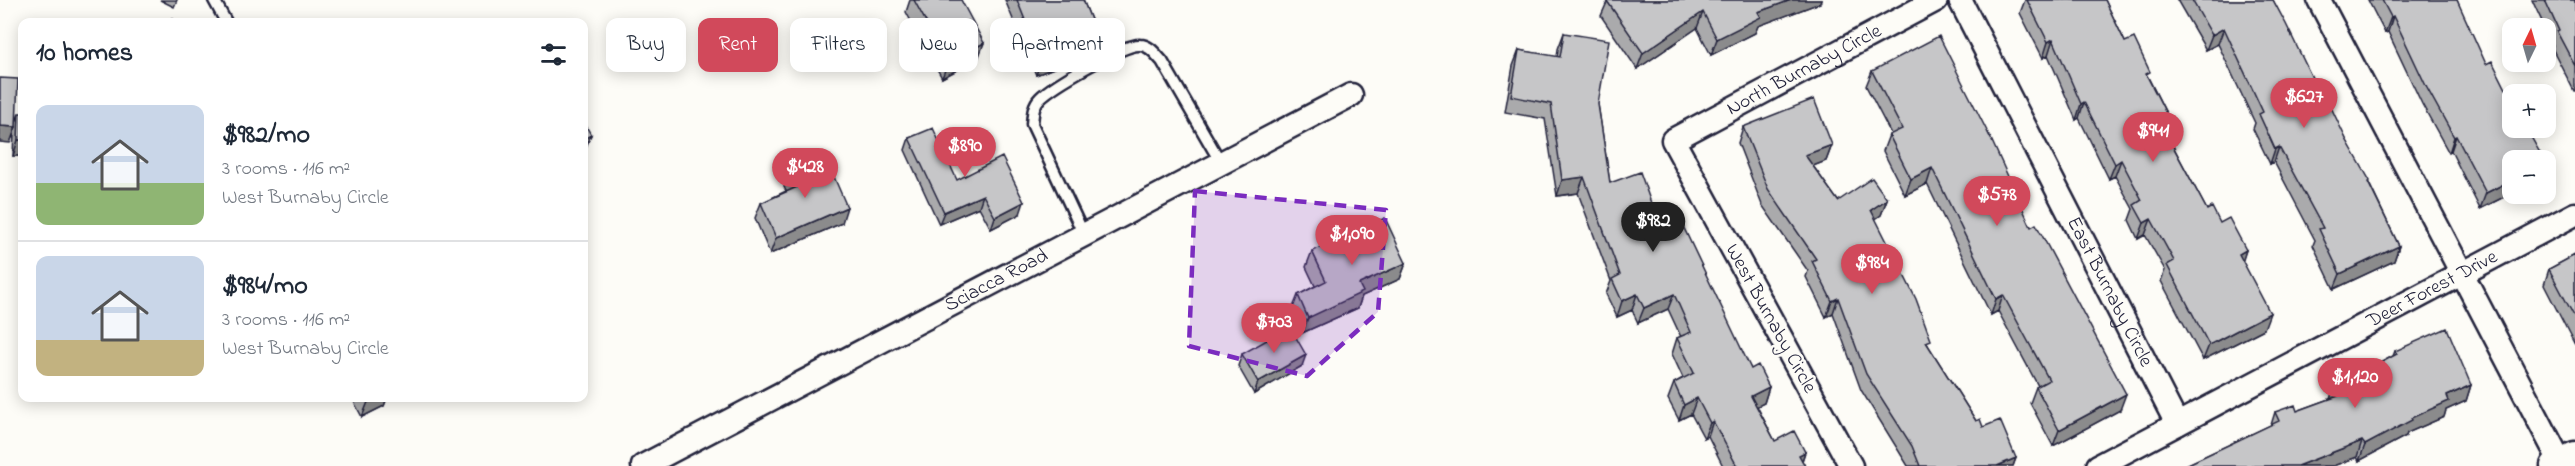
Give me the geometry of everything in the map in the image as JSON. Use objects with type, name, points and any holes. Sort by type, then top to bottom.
[{"type":"street","name":"North Burnaby Circle","points":[[1673,140],[1936,0]]},
{"type":"street","name":"East Burnaby Circle","points":[[1960,0],[2177,424]]},
{"type":"street","points":[[2319,0],[2564,462]]},
{"type":"street","name":"Sciacca Road","points":[[643,466],[1351,95]]},
{"type":"street","name":"West Burnaby Circle","points":[[1673,140],[1851,466]]},
{"type":"street","name":"Deer Forest Drive","points":[[2097,466],[2575,214]]},
{"type":"lane","points":[[214,0],[224,18]]},
{"type":"lane","points":[[1084,235],[1032,124],[1033,110],[1039,99],[1080,71],[1126,49],[1140,45],[1150,48],[1162,61],[1221,163]]},
{"type":"highlighted area","points":[[1195,191],[1386,210],[1378,312],[1307,376],[1189,346]]},
{"type":"building","points":[[914,0],[961,0],[971,18],[924,18]]},
{"type":"building","points":[[1017,0],[1083,0],[1090,18],[1024,18]]},
{"type":"building","points":[[1608,0],[1791,0],[1758,12],[1761,17],[1717,39],[1703,12],[1643,53]]},
{"type":"building","points":[[2027,0],[2105,0],[2125,42],[2134,38],[2150,72],[2146,74],[2176,133],[2168,137],[2207,210],[2212,207],[2220,223],[2229,218],[2246,250],[2239,254],[2270,313],[2209,345],[2167,265],[2174,261],[2151,219],[2144,223],[2134,205],[2142,200],[2121,160],[2115,164],[2084,102],[2081,104],[2053,39],[2048,42]]},
{"type":"building","points":[[2192,0],[2273,0],[2316,86],[2320,84],[2346,139],[2370,181],[2368,182],[2399,246],[2340,274],[2319,229],[2323,228],[2279,147],[2275,149],[2259,114],[2263,112],[2224,28],[2212,35]]},
{"type":"building","points":[[2382,0],[2457,0],[2486,64],[2492,61],[2504,84],[2502,138],[2532,138],[2538,150],[2502,150],[2502,185],[2486,193],[2427,88],[2393,16],[2391,17]]},
{"type":"building","points":[[2545,0],[2575,0],[2575,66],[2557,32],[2559,31],[2556,18],[2553,18]]},
{"type":"building","points":[[978,32],[984,43],[978,46]]},
{"type":"building","points":[[1564,33],[1609,40],[1598,104],[1610,183],[1640,172],[1662,234],[1682,224],[1751,369],[1758,365],[1769,387],[1751,396],[1775,441],[1794,431],[1805,452],[1799,455],[1805,466],[1737,466],[1713,421],[1710,423],[1697,398],[1684,405],[1674,383],[1694,373],[1677,338],[1691,332],[1674,294],[1644,308],[1637,294],[1622,301],[1612,279],[1620,275],[1584,177],[1562,180],[1551,104],[1511,96],[1519,50],[1560,57]]},
{"type":"building","points":[[1939,36],[1991,139],[2031,227],[2036,224],[2126,394],[2059,430],[2036,387],[2049,380],[2003,295],[1996,299],[1932,168],[1911,179],[1889,135],[1902,129],[1872,71]]},
{"type":"building","points":[[0,78],[18,79],[16,127],[0,126]]},
{"type":"building","points":[[1814,99],[1832,145],[1805,155],[1838,201],[1872,178],[1887,199],[1871,210],[1916,299],[1931,340],[1926,342],[1976,421],[1980,419],[1983,427],[2000,420],[2016,458],[1997,466],[1920,466],[1912,446],[1866,374],[1838,298],[1832,301],[1812,261],[1816,259],[1768,189],[1743,127]]},
{"type":"building","points":[[933,128],[957,180],[1002,157],[1024,202],[995,217],[983,195],[944,212],[909,138]]},
{"type":"building","points":[[825,156],[847,207],[776,238],[761,203],[797,187],[790,171]]},
{"type":"building","points":[[1385,218],[1406,263],[1359,284],[1363,292],[1308,318],[1298,295],[1326,281],[1312,251]]},
{"type":"building","points":[[2575,255],[2575,318],[2549,269]]},
{"type":"building","points":[[1290,327],[1306,355],[1258,382],[1242,354]]},
{"type":"building","points":[[2447,328],[2471,385],[2447,396],[2449,401],[2411,418],[2412,420],[2365,445],[2362,441],[2297,466],[2184,466],[2279,421],[2275,412],[2295,405],[2297,411],[2338,396],[2334,388],[2397,354],[2395,351]]}]
